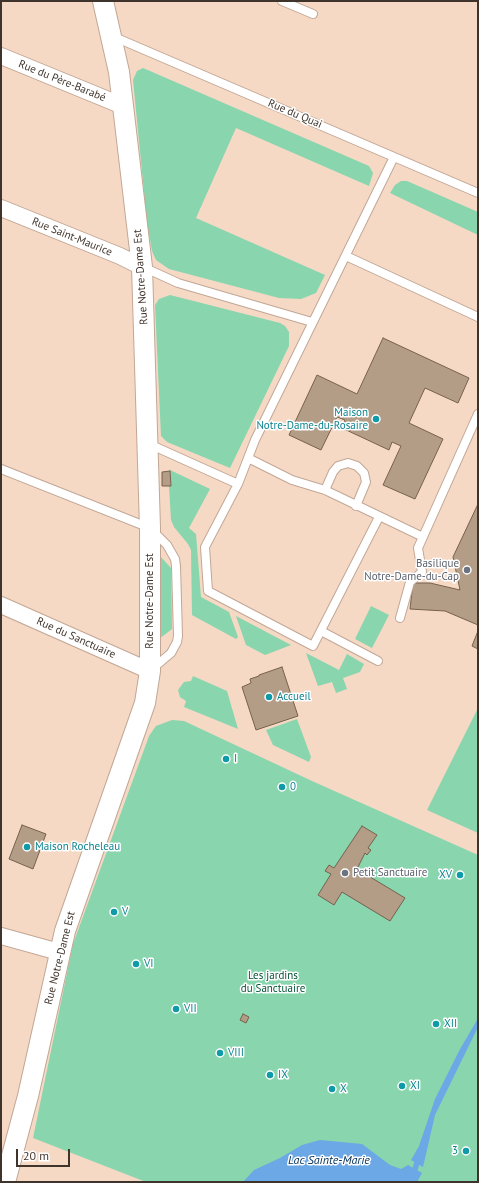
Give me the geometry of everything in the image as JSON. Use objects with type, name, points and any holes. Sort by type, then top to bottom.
[{"type":"street","name":"Rue Notre-Dame Est","points":[[5,1182],[28,1096],[60,952],[68,923],[145,703],[150,671],[150,528],[142,267],[123,106],[112,35],[103,1]]},
{"type":"street","name":"Rue du Père-Barabé","points":[[1,56],[123,106]]},
{"type":"street","name":"Rue Saint-Maurice","points":[[1,208],[120,256],[142,267]]},
{"type":"street","name":"Rue du Sanctuaire","points":[[1,605],[150,671]]},
{"type":"street","points":[[1,936],[60,952]]},
{"type":"lane","points":[[282,1],[313,14]]},
{"type":"lane","name":"Rue du Quai","points":[[112,35],[478,193]]},
{"type":"lane","points":[[379,517],[313,646],[208,591],[205,547],[238,484],[248,458],[312,322],[394,157]]},
{"type":"lane","points":[[346,256],[478,317]]},
{"type":"lane","points":[[142,267],[178,283],[312,322]]},
{"type":"lane","points":[[400,618],[410,582],[422,572],[418,548],[478,414]]},
{"type":"lane","points":[[148,443],[238,484]]},
{"type":"lane","points":[[248,458],[292,480],[324,490],[423,538]]},
{"type":"lane","points":[[324,490],[333,472],[338,466],[348,463],[357,466],[364,472],[366,482],[356,506]]},
{"type":"lane","points":[[1,469],[150,528],[167,545],[174,559],[178,636],[177,642],[171,653],[150,671]]},
{"type":"lane","points":[[321,631],[378,661]]},
{"type":"green space","points":[[143,68],[369,166],[373,173],[369,186],[236,128],[196,218],[325,275],[316,293],[301,299],[279,298],[169,269],[156,260],[152,251],[147,222],[133,80],[137,71]]},
{"type":"green space","points":[[401,181],[407,181],[478,212],[478,235],[390,193],[395,185]]},
{"type":"green space","points":[[170,295],[280,323],[285,326],[289,332],[289,346],[230,468],[167,442],[161,436],[155,305],[159,299]]},
{"type":"green space","points":[[170,470],[210,489],[189,528],[196,534],[201,597],[229,612],[238,637],[236,639],[192,615],[191,550],[174,527],[171,520],[169,486],[171,485]]},
{"type":"green space","points":[[160,556],[171,568],[172,629],[159,639]]},
{"type":"green space","points":[[371,606],[389,615],[372,648],[355,639]]},
{"type":"green space","points":[[236,616],[291,645],[265,655],[246,645]]},
{"type":"green space","points":[[306,653],[339,670],[347,654],[364,664],[360,672],[343,678],[347,689],[336,693],[332,682],[318,686]]},
{"type":"green space","points":[[193,676],[227,691],[238,729],[184,707],[186,701],[180,697],[178,690],[184,682],[191,681]]},
{"type":"green space","points":[[478,708],[478,833],[427,810]]},
{"type":"green space","points":[[297,719],[311,757],[309,762],[273,745],[266,730]]},
{"type":"green space","name":"Les jardins du Sanctuaire","points":[[172,720],[184,721],[312,781],[478,855],[478,1182],[146,1182],[33,1138],[73,944],[149,736],[156,726]]},
{"type":"water","points":[[477,1020],[478,1027],[435,1115],[423,1167],[411,1160],[419,1146],[435,1099],[459,1051]]},
{"type":"water","name":"Lac Sainte-Marie","points":[[320,1140],[362,1144],[390,1165],[401,1169],[408,1165],[422,1173],[417,1182],[243,1182],[254,1170],[280,1158],[302,1145]]},
{"type":"building","name":"Maison Notre-Dame-du-Rosaire","points":[[383,338],[469,378],[458,403],[425,388],[409,423],[443,439],[415,499],[383,485],[401,446],[392,442],[389,450],[342,428],[345,420],[337,417],[321,450],[289,435],[317,375],[357,394]]},
{"type":"building","points":[[170,471],[171,486],[162,486],[162,472]]},
{"type":"building","name":"Basilique Notre-Dame-du-Cap","points":[[478,504],[478,625],[445,611],[410,609],[413,583],[430,583],[460,590],[453,557]]},
{"type":"building","points":[[478,631],[478,649],[472,646]]},
{"type":"building","name":"Accueil","points":[[282,667],[298,716],[256,730],[242,687],[251,683],[250,679]]},
{"type":"building","name":"Maison Rocheleau","points":[[22,825],[46,834],[33,869],[9,859]]},
{"type":"building","name":"Petit Sanctuaire","points":[[362,826],[377,835],[368,848],[371,850],[367,855],[365,853],[357,869],[405,898],[390,921],[342,892],[334,905],[318,895],[331,874],[325,871],[329,865],[334,868]]},
{"type":"building","points":[[243,1014],[249,1017],[246,1023],[240,1020]]},
{"type":"waterway","points":[[402,1182],[415,1169],[419,1157]]},
{"type":"place","name":"Maison Notre-Dame-du-Rosaire","points":[[376,419]]},
{"type":"place","name":"Basilique Notre-Dame-du-Cap","points":[[467,570]]},
{"type":"place","name":"Accueil","points":[[269,697]]},
{"type":"place","name":"I","points":[[226,759]]},
{"type":"place","name":"0","points":[[282,787]]},
{"type":"place","name":"Maison Rocheleau","points":[[27,847]]},
{"type":"place","name":"Petit Sanctuaire","points":[[345,873]]},
{"type":"place","name":"XV","points":[[460,875]]},
{"type":"place","name":"V","points":[[114,912]]},
{"type":"place","name":"VI","points":[[136,964]]},
{"type":"place","name":"VII","points":[[176,1009]]},
{"type":"place","name":"XII","points":[[436,1024]]},
{"type":"place","name":"VIII","points":[[220,1053]]},
{"type":"place","name":"IX","points":[[270,1075]]},
{"type":"place","name":"XI","points":[[402,1086]]},
{"type":"place","name":"X","points":[[332,1089]]},
{"type":"place","name":"3","points":[[466,1151]]}]
